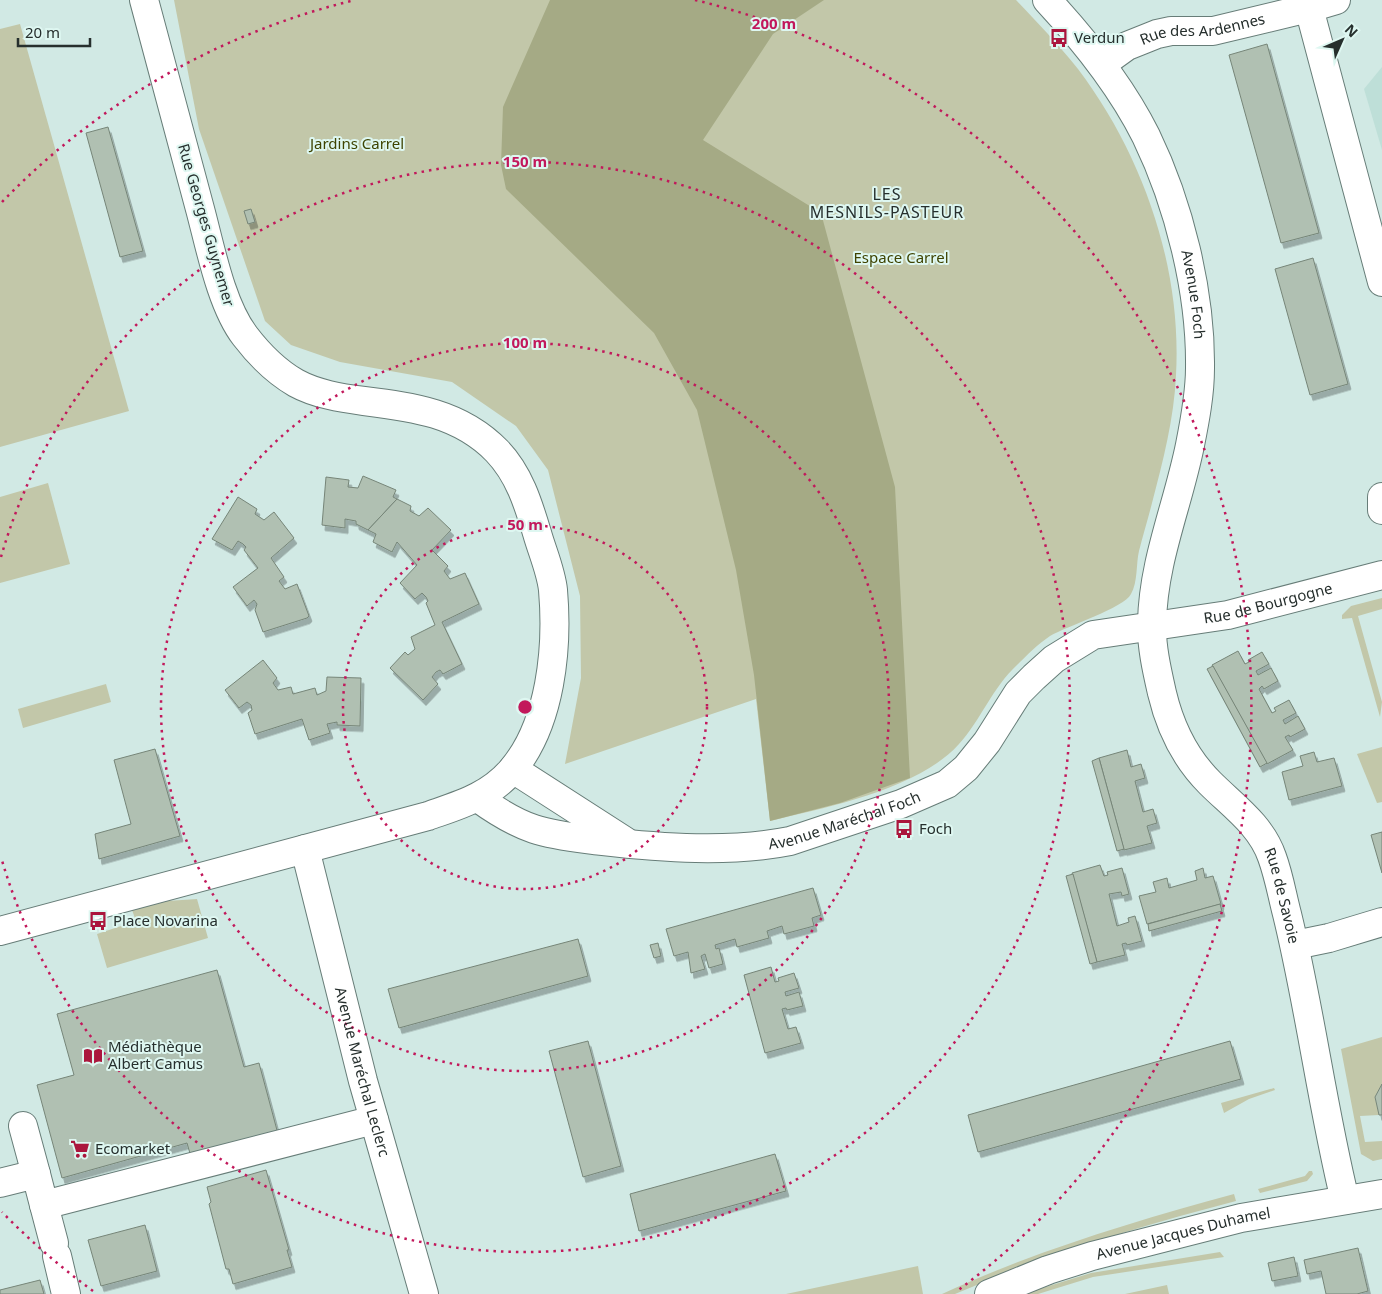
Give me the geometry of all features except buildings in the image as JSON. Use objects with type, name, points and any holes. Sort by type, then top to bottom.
[{"type":"street","name":"Rue Georges Guynemer","points":[[144,0],[210,246],[230,310],[244,335],[282,374],[298,384],[318,392],[348,399],[415,408],[456,420],[483,438],[497,451],[518,482],[528,502],[553,587],[553,652],[544,703],[536,729],[513,769]]},
{"type":"street","name":"Avenue Foch","points":[[1047,0],[1102,64],[1145,133],[1165,178],[1191,274],[1198,324],[1200,367],[1198,399],[1189,449],[1159,561],[1152,625]]},
{"type":"street","name":"Rue des Ardennes","points":[[1102,64],[1127,46],[1156,34],[1172,31],[1213,31],[1336,0]]},
{"type":"street","points":[[1309,8],[1382,282]]},
{"type":"street","points":[[1382,497],[1382,510]]},
{"type":"street","name":"Rue de Bourgogne","points":[[1152,625],[1228,615],[1382,575]]},
{"type":"street","name":"Avenue Maréchal Foch","points":[[478,798],[507,818],[536,830],[582,839],[664,847],[772,844],[809,836],[928,794],[947,784],[966,768],[987,742],[1018,693],[1054,659],[1093,635],[1152,625]]},
{"type":"street","name":"Rue de Savoie","points":[[1152,625],[1162,691],[1169,718],[1179,741],[1193,764],[1247,818],[1271,854],[1295,945],[1345,1200]]},
{"type":"street","points":[[0,931],[428,816],[478,798],[496,786],[513,769],[630,844]]},
{"type":"street","name":"Avenue Maréchal Leclerc","points":[[305,850],[374,1120],[424,1294]]},
{"type":"street","points":[[1295,945],[1329,938],[1382,922]]},
{"type":"street","points":[[44,1205],[374,1120]]},
{"type":"street","points":[[23,1126],[66,1294]]},
{"type":"street","points":[[0,1183],[36,1174]]},
{"type":"street","name":"Avenue Jacques Duhamel","points":[[989,1294],[1048,1270],[1092,1256],[1241,1218],[1382,1194]]},
{"type":"shaded area","points":[[550,0],[824,0],[773,34],[703,140],[821,213],[895,487],[910,778],[840,803],[770,821],[754,675],[736,570],[697,410],[654,333],[506,189],[501,165],[503,107]]},
{"type":"shaded area","points":[[1382,67],[1382,150],[1364,89]]},
{"type":"green space","name":"Espace Carrel","points":[[174,0],[1016,0],[1071,60],[1101,102],[1122,138],[1139,175],[1154,214],[1165,253],[1176,334],[1175,391],[1167,440],[1139,551],[1135,584],[1131,594],[1118,605],[1050,636],[1037,646],[1008,674],[967,735],[942,760],[921,773],[897,784],[845,802],[770,821],[756,699],[565,764],[581,678],[580,596],[548,470],[516,426],[452,382],[340,362],[291,345],[265,321],[199,129]]},
{"type":"green space","points":[[20,24],[129,411],[0,447],[0,29]]},
{"type":"green space","points":[[48,483],[70,564],[0,583],[0,497]]},
{"type":"green space","points":[[1382,598],[1382,609],[1358,616],[1382,702],[1380,717],[1352,618],[1342,619],[1342,615],[1351,606]]},
{"type":"green space","points":[[106,684],[111,702],[23,728],[18,709]]},
{"type":"green space","points":[[1382,747],[1382,802],[1377,803],[1357,754]]},
{"type":"green space","points":[[197,899],[208,938],[107,968],[97,934],[136,921],[132,910],[167,901]]},
{"type":"green space","points":[[1382,1037],[1382,1084],[1375,1097],[1379,1115],[1360,1116],[1365,1142],[1382,1141],[1382,1159],[1373,1161],[1361,1154],[1341,1049]]},
{"type":"green space","points":[[1274,1088],[1275,1090],[1249,1099],[1224,1113],[1221,1103]]},
{"type":"green space","points":[[1309,1171],[1312,1171],[1313,1174],[1307,1181],[1260,1193],[1258,1189],[1305,1176]]},
{"type":"green space","points":[[1234,1194],[1236,1201],[1094,1242],[955,1294],[942,1294],[1013,1264],[1086,1238]]},
{"type":"green space","points":[[1220,1252],[1224,1257],[1093,1277],[1038,1294],[1023,1294],[1091,1273]]},
{"type":"green space","points":[[918,1266],[923,1294],[786,1294]]},
{"type":"green space","points":[[1167,1285],[1169,1294],[1125,1294]]},
{"type":"place","name":"Verdun","points":[[1059,38]]},
{"type":"place","name":"Foch","points":[[904,829]]},
{"type":"place","name":"Place Novarina","points":[[98,921]]},
{"type":"place","name":"Médiathèque Albert Camus","points":[[93,1056]]},
{"type":"place","name":"Ecomarket","points":[[80,1149]]},
{"type":"district","name":"LES MESNILS-PASTEUR","points":[[887,203]]},
{"type":"park label","name":"Jardins Carrel","points":[[357,144]]}]
